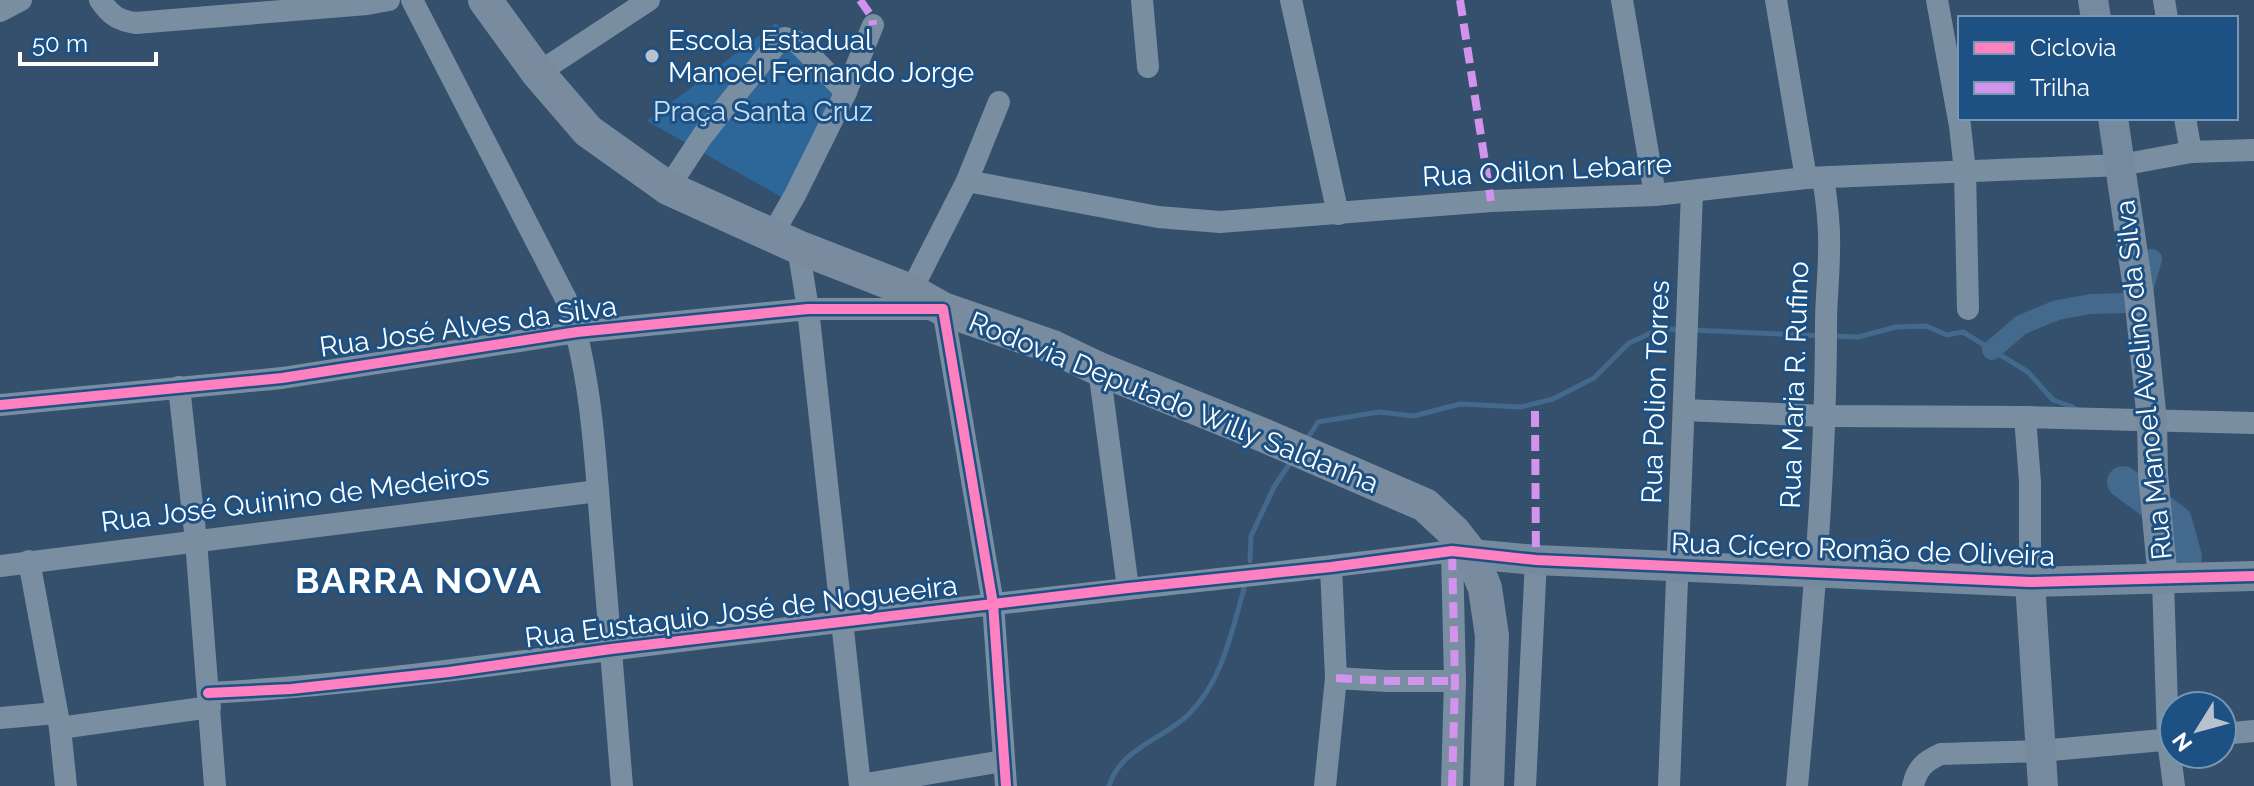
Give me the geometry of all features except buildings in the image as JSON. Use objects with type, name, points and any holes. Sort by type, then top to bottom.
[{"type":"main road","name":"Rodovia Deputado Willy Saldanha","points":[[485,0],[538,73],[588,131],[668,188],[785,241],[911,291],[943,309],[1053,347],[1425,505],[1454,532],[1461,552],[1485,588],[1492,636],[1487,786]]},
{"type":"street","points":[[0,11],[21,0]]},
{"type":"street","points":[[100,0],[115,17],[136,23],[389,0]]},
{"type":"street","points":[[412,0],[566,299],[577,332],[598,491],[622,786]]},
{"type":"street","points":[[538,73],[649,0]]},
{"type":"street","points":[[1142,0],[1148,67]]},
{"type":"street","points":[[1291,0],[1338,214]]},
{"type":"street","points":[[1622,0],[1655,195]]},
{"type":"street","name":"Rua Maria R. Rufino","points":[[1776,0],[1814,178],[1828,213],[1825,416],[1816,573],[1797,786]]},
{"type":"street","points":[[1937,0],[1958,115]]},
{"type":"street","points":[[873,25],[846,92],[795,195],[785,241],[808,309],[860,785],[1003,761]]},
{"type":"street","points":[[668,188],[703,135],[778,42],[785,38],[797,42],[846,92]]},
{"type":"street","points":[[911,291],[967,181],[999,102]]},
{"type":"street","points":[[1959,120],[1965,171],[1968,309]]},
{"type":"street","name":"Rua Manoel Avelino da Silva","points":[[2113,120],[2139,295],[2152,421],[2169,690]]},
{"type":"street","points":[[2185,120],[2191,152]]},
{"type":"street","name":"Rua Odilon Lebarre","points":[[967,181],[1185,221],[1220,222],[1491,201],[1655,195],[1814,178],[2121,165],[2191,152],[2254,150]]},
{"type":"street","name":"Rua Polion Torres","points":[[1669,786],[1692,192]]},
{"type":"street","name":"Rua José Alves da Silva","points":[[0,405],[282,378],[577,332],[808,309],[943,309]]},
{"type":"street","points":[[943,309],[993,604],[1006,786]]},
{"type":"street","points":[[1099,369],[1128,588]]},
{"type":"street","points":[[179,387],[196,541],[215,786]]},
{"type":"street","points":[[1684,410],[1825,416],[2254,423]]},
{"type":"street","points":[[2025,417],[2030,482],[2030,582],[2043,786]]},
{"type":"street","name":"Rua José Quinino de Medeiros","points":[[0,566],[598,491]]},
{"type":"street","points":[[1452,786],[1461,552]]},
{"type":"street","name":"Rua Eustaquio José de Nogueeira","points":[[0,718],[58,720],[611,649],[1461,552]]},
{"type":"street","name":"Rua Cícero Romão de Oliveira","points":[[1461,552],[1536,560],[2030,582],[2254,576]]},
{"type":"street","points":[[1525,786],[1536,560]]},
{"type":"street","points":[[29,561],[58,720],[66,786]]},
{"type":"street","points":[[1325,786],[1336,678],[1331,567]]},
{"type":"street","points":[[1336,678],[1455,681]]},
{"type":"street","points":[[1917,777],[1928,760],[1941,754],[2040,751],[2158,740]]},
{"type":"green space","name":"Praça Santa Cruz","points":[[776,23],[841,102],[785,199],[647,121]]},
{"type":"waterway","points":[[1992,350],[2021,325],[2057,310],[2091,304],[2127,303],[2142,294],[2152,259]]},
{"type":"waterway","points":[[1832,336],[1858,337],[1896,327],[1926,326],[1947,335],[1963,332],[2028,372],[2053,400],[2076,410]]},
{"type":"waterway","points":[[1307,439],[1318,422],[1379,412],[1414,416],[1460,404],[1521,407],[1553,399],[1594,378],[1629,343],[1662,328],[1682,330]]},
{"type":"waterway","points":[[1692,330],[1822,336]]},
{"type":"waterway","points":[[1250,561],[1251,536],[1274,487],[1292,460]]},
{"type":"waterway","points":[[2123,482],[2176,521],[2186,557]]},
{"type":"waterway","points":[[1109,786],[1123,762],[1180,722],[1201,700],[1224,655],[1244,589]]},
{"type":"marked path","points":[[860,0],[872,17],[873,25]]},
{"type":"marked path","points":[[1460,0],[1491,201]]},
{"type":"marked path","points":[[1535,411],[1536,560]]},
{"type":"marked path","points":[[1452,551],[1455,681],[1452,786]]},
{"type":"marked path","points":[[1336,678],[1455,681]]},
{"type":"cycle path","points":[[0,405],[282,378],[577,332],[808,309],[943,309],[993,604],[1006,786]]},
{"type":"cycle path","points":[[208,693],[291,689],[449,672],[611,649],[1452,551],[1536,560],[2030,582],[2254,576]]},
{"type":"place","name":"Escola Estadual Manoel Fernando Jorge","points":[[652,56]]},
{"type":"district","name":"BARRA NOVA","points":[[419,580]]}]
